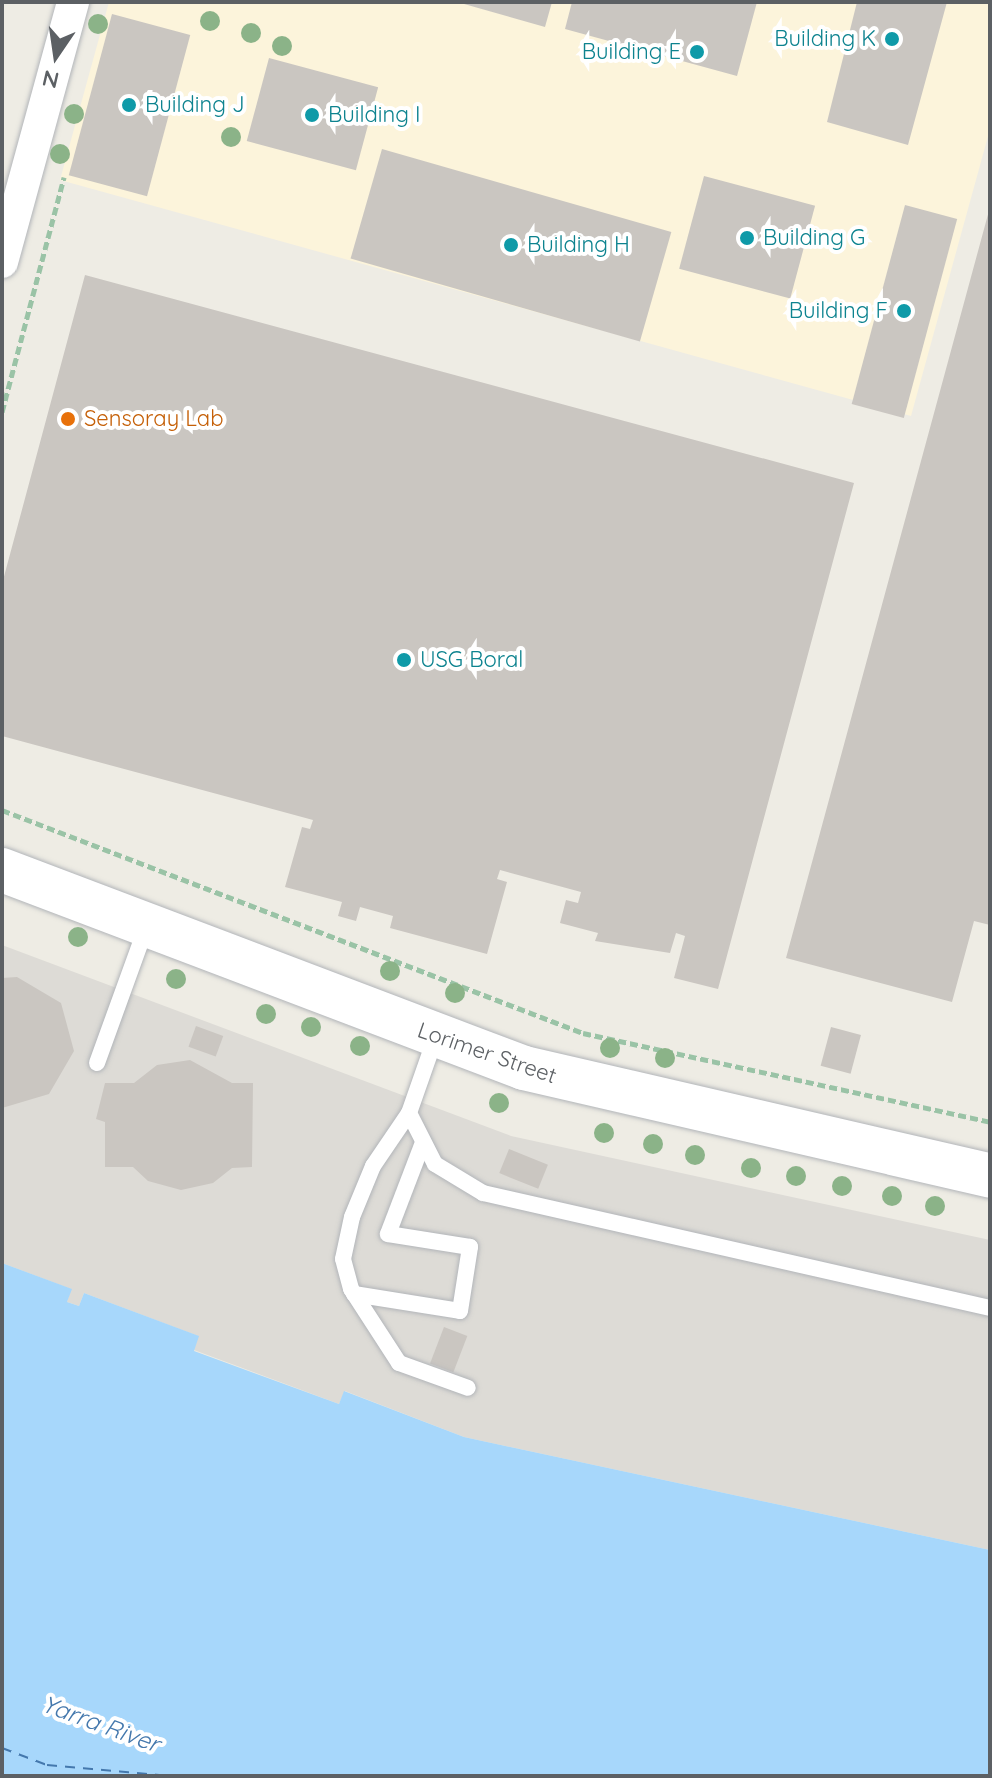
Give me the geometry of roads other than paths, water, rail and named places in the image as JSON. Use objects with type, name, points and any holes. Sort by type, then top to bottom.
[{"type":"main road","name":"Lorimer Street","points":[[2,870],[436,1036],[567,1081],[990,1176]]},
{"type":"street","points":[[2,262],[73,2]]},
{"type":"lane","points":[[97,1063],[147,927]]},
{"type":"lane","points":[[436,1036],[409,1113],[373,1166],[345,1238],[344,1271],[354,1294],[399,1363],[468,1388]]},
{"type":"lane","points":[[409,1113],[422,1145],[447,1175],[504,1199],[990,1308]]},
{"type":"lane","points":[[354,1294],[460,1311],[470,1247],[388,1234],[422,1145]]},
{"type":"water","name":"Yarra River","points":[[2,1263],[72,1289],[67,1302],[79,1306],[84,1293],[199,1336],[194,1351],[339,1404],[344,1391],[464,1437],[990,1550],[990,1776],[2,1776]]},
{"type":"place","name":"Building K","points":[[892,39]]},
{"type":"place","name":"Building E","points":[[697,52]]},
{"type":"place","name":"Building J","points":[[129,105]]},
{"type":"place","name":"Building I","points":[[312,115]]},
{"type":"place","name":"Building G","points":[[747,238]]},
{"type":"place","name":"Building H","points":[[511,245]]},
{"type":"place","name":"Building F","points":[[904,311]]},
{"type":"place","name":"Sensoray Lab","points":[[68,419]]},
{"type":"place","name":"USG Boral","points":[[404,660]]}]
